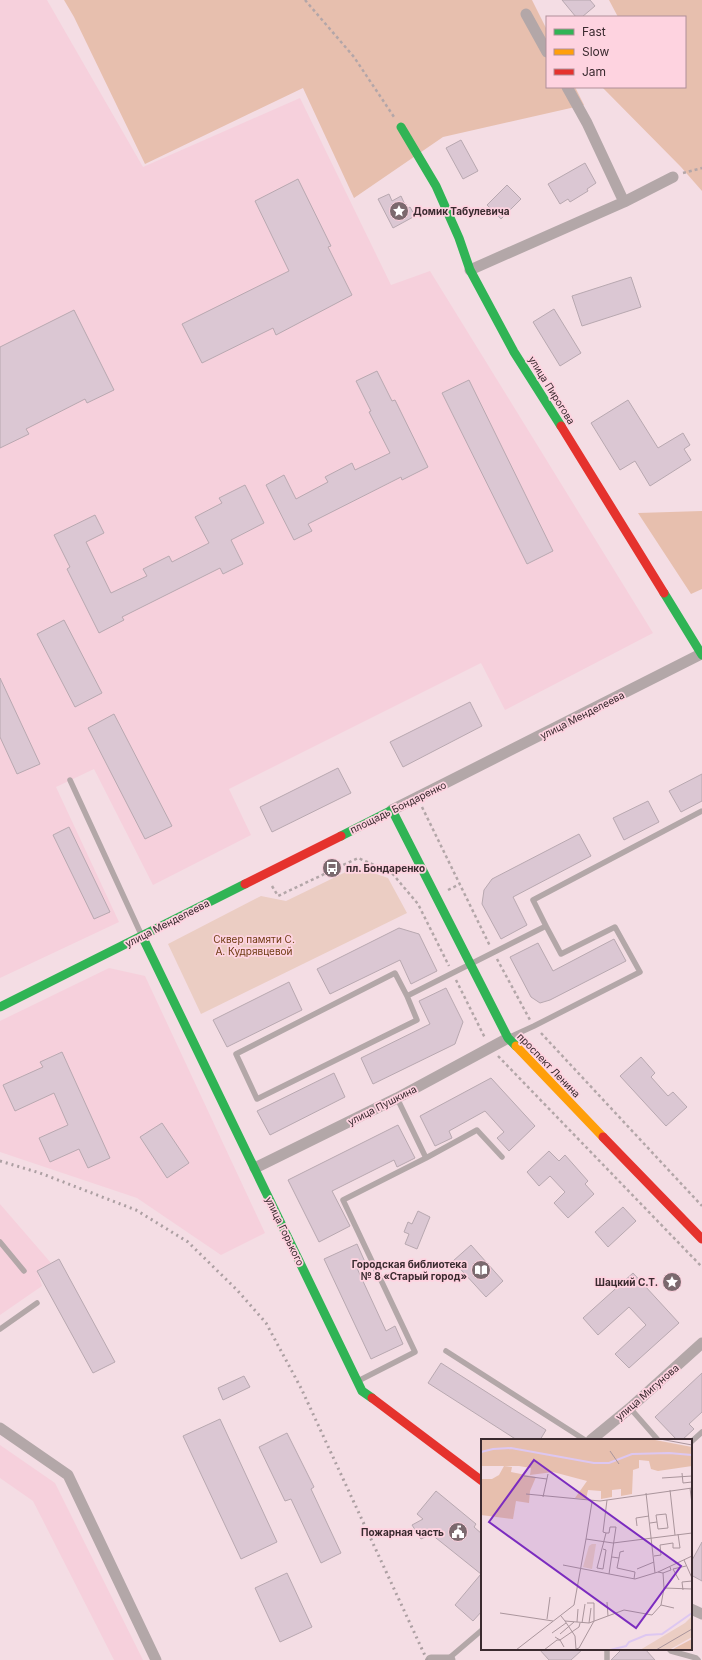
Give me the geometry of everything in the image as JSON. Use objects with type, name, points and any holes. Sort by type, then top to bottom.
[{"type":"street","points":[[526,14],[546,50]]},
{"type":"street","points":[[568,88],[588,123],[624,202]]},
{"type":"street","name":"улица Пирогова","points":[[401,127],[436,186],[459,238],[470,270],[514,352],[596,481],[702,655]]},
{"type":"street","points":[[470,270],[624,202],[672,177]]},
{"type":"street","name":"улица Менделеева","points":[[462,775],[702,655]]},
{"type":"street","name":"площадь Бондаренко","points":[[334,839],[462,775]]},
{"type":"street","name":"проспект Ленина","points":[[392,810],[508,1038],[702,1239]]},
{"type":"street","name":"улица Менделеева","points":[[0,1006],[334,839]]},
{"type":"street","name":"улица Горького","points":[[142,936],[362,1391],[481,1480]]},
{"type":"street","name":"улица Пушкина","points":[[254,1168],[397,1098],[508,1038]]},
{"type":"street","name":"улица Мигунова","points":[[593,1439],[702,1344]]},
{"type":"street","points":[[0,1428],[68,1475],[156,1660]]},
{"type":"street","points":[[692,1609],[702,1614]]},
{"type":"street","points":[[432,1660],[449,1660]]},
{"type":"lane","points":[[70,780],[142,936]]},
{"type":"lane","points":[[508,1038],[640,972],[615,927],[561,954],[532,900],[702,811]]},
{"type":"lane","points":[[407,996],[546,926]]},
{"type":"lane","points":[[395,973],[407,996],[417,1020],[257,1099],[236,1054],[395,973]]},
{"type":"lane","points":[[397,1098],[426,1158]]},
{"type":"lane","points":[[357,1381],[415,1352],[343,1200],[426,1158],[477,1130],[502,1157]]},
{"type":"lane","points":[[0,1242],[24,1272]]},
{"type":"lane","points":[[0,1329],[36,1303]]},
{"type":"lane","points":[[446,1351],[583,1439]]},
{"type":"lane","points":[[630,1408],[657,1439]]},
{"type":"lane","points":[[692,1441],[702,1432]]},
{"type":"lane","points":[[449,1660],[481,1631]]},
{"type":"lane","points":[[670,1650],[696,1658],[698,1660]]},
{"type":"path","points":[[305,0],[354,58],[401,127]]},
{"type":"path","points":[[672,177],[702,168]]},
{"type":"path","points":[[266,873],[278,896],[358,858],[391,872],[418,904],[490,1048],[702,1267]]},
{"type":"shaded area","points":[[0,0],[47,0],[143,167],[300,98],[391,285],[430,271],[653,633],[505,710],[481,663],[229,789],[251,835],[153,885],[94,769],[56,787],[119,922],[0,978]]},
{"type":"shaded area","points":[[64,0],[532,0],[546,28],[546,88],[576,88],[584,105],[443,137],[354,198],[303,88],[145,164],[74,17]]},
{"type":"shaded area","points":[[609,0],[702,0],[702,191],[681,167],[603,88],[686,88],[686,16],[617,16]]},
{"type":"shaded area","points":[[702,511],[702,589],[691,594],[638,513]]},
{"type":"shaded area","points":[[109,968],[145,976],[265,1233],[221,1255],[137,1198],[0,1152],[0,1021]]},
{"type":"shaded area","points":[[0,1204],[51,1263],[38,1273],[42,1286],[0,1315]]},
{"type":"shaded area","points":[[0,1445],[55,1483],[143,1660],[114,1660],[33,1501],[0,1478]]},
{"type":"green space","name":"Сквер памяти С. А. Кудрявцевой","points":[[356,867],[388,878],[407,913],[201,1014],[168,944],[261,896],[286,901]]},
{"type":"building","points":[[562,0],[590,0],[595,6],[583,16],[575,16]]},
{"type":"building","points":[[461,140],[478,171],[463,179],[446,148]]},
{"type":"building","points":[[585,163],[596,183],[587,189],[588,191],[570,202],[568,199],[560,204],[548,184]]},
{"type":"building","points":[[298,179],[331,246],[328,247],[352,295],[276,335],[273,328],[202,363],[182,324],[289,271],[255,201]]},
{"type":"building","points":[[507,185],[521,199],[501,219],[487,205]]},
{"type":"building","points":[[389,194],[392,201],[401,196],[407,209],[410,207],[415,216],[393,228],[378,199]]},
{"type":"building","points":[[631,277],[641,307],[582,326],[572,296]]},
{"type":"building","points":[[554,309],[581,353],[560,366],[533,322]]},
{"type":"building","points":[[74,310],[114,390],[87,403],[85,399],[26,429],[29,434],[0,448],[0,347]]},
{"type":"building","points":[[377,371],[392,401],[395,400],[428,467],[402,480],[401,477],[308,524],[312,531],[294,540],[266,485],[284,475],[296,499],[328,482],[325,477],[352,463],[355,470],[390,453],[369,412],[371,411],[356,381]]},
{"type":"building","points":[[469,380],[553,551],[527,564],[442,393]]},
{"type":"building","points":[[628,400],[658,448],[683,433],[690,445],[684,449],[691,460],[650,486],[635,461],[620,470],[591,423]]},
{"type":"building","points":[[245,485],[264,523],[231,540],[243,564],[223,574],[220,568],[122,617],[124,620],[99,633],[67,569],[70,567],[54,535],[95,515],[104,533],[86,542],[111,593],[147,576],[143,569],[169,556],[172,562],[209,543],[195,517],[222,503],[219,498]]},
{"type":"building","points":[[64,620],[102,693],[75,707],[37,634]]},
{"type":"building","points":[[0,678],[40,764],[17,774],[0,737]]},
{"type":"building","points":[[470,702],[482,726],[403,767],[390,742]]},
{"type":"building","points":[[114,714],[172,826],[145,839],[88,728]]},
{"type":"building","points":[[338,768],[351,793],[272,832],[260,807]]},
{"type":"building","points":[[702,774],[702,801],[681,812],[669,791]]},
{"type":"building","points":[[648,801],[659,822],[624,840],[613,818]]},
{"type":"building","points":[[69,827],[110,912],[94,919],[53,835]]},
{"type":"building","points":[[579,834],[591,856],[513,897],[527,925],[501,939],[482,904],[484,890],[492,879]]},
{"type":"building","points":[[399,928],[419,934],[437,971],[411,984],[400,960],[330,994],[317,969]]},
{"type":"building","points":[[614,939],[626,961],[550,1000],[540,1003],[531,997],[510,957],[538,943],[553,971]]},
{"type":"building","points":[[289,982],[302,1010],[227,1047],[213,1020]]},
{"type":"building","points":[[446,988],[463,1022],[455,1044],[373,1084],[361,1058],[430,1024],[419,1001]]},
{"type":"building","points":[[62,1052],[110,1158],[88,1168],[79,1149],[50,1162],[39,1138],[68,1125],[54,1093],[15,1111],[3,1085],[43,1067],[40,1062]]},
{"type":"building","points":[[641,1057],[655,1073],[651,1077],[668,1096],[673,1092],[687,1107],[666,1126],[620,1076]]},
{"type":"building","points":[[334,1073],[345,1097],[270,1135],[257,1111]]},
{"type":"building","points":[[491,1078],[535,1126],[509,1151],[497,1138],[504,1132],[485,1111],[449,1131],[452,1138],[435,1146],[420,1116]]},
{"type":"building","points":[[162,1123],[189,1163],[167,1178],[140,1137]]},
{"type":"building","points":[[398,1125],[415,1158],[397,1167],[394,1160],[332,1191],[350,1226],[319,1242],[288,1180]]},
{"type":"building","points":[[549,1151],[559,1161],[565,1155],[588,1181],[585,1184],[594,1194],[568,1218],[554,1203],[565,1192],[550,1176],[539,1186],[527,1172]]},
{"type":"building","points":[[623,1207],[636,1221],[608,1247],[595,1232]]},
{"type":"building","points":[[418,1211],[430,1217],[417,1249],[405,1244],[409,1234],[404,1232],[408,1222],[412,1224]]},
{"type":"building","points":[[357,1244],[365,1262],[356,1266],[386,1331],[395,1326],[403,1344],[371,1359],[324,1259]]},
{"type":"building","points":[[471,1245],[503,1281],[486,1297],[453,1261]]},
{"type":"building","points":[[59,1259],[115,1362],[93,1373],[37,1271]]},
{"type":"building","points":[[633,1273],[679,1323],[629,1368],[615,1354],[646,1325],[629,1307],[598,1335],[583,1318]]},
{"type":"building","points":[[441,1363],[546,1430],[541,1439],[515,1439],[428,1383]]},
{"type":"building","points":[[702,1373],[702,1412],[689,1424],[694,1429],[683,1439],[676,1439],[655,1417]]},
{"type":"building","points":[[244,1376],[250,1387],[223,1400],[218,1388]]},
{"type":"building","points":[[220,1419],[277,1542],[241,1559],[183,1436]]},
{"type":"building","points":[[287,1433],[314,1487],[311,1489],[341,1553],[321,1563],[291,1499],[285,1501],[259,1447]]},
{"type":"building","name":"Пожарная часть","points":[[436,1491],[476,1524],[474,1527],[481,1533],[481,1574],[431,1534],[421,1539],[412,1525],[423,1519],[417,1514]]},
{"type":"building","points":[[702,1542],[702,1581],[692,1576],[692,1560]]},
{"type":"building","points":[[287,1573],[312,1627],[280,1642],[255,1588]]},
{"type":"building","name":"Пожарная часть","points":[[481,1574],[481,1612],[473,1621],[455,1605]]},
{"type":"building","points":[[540,1650],[582,1650],[571,1660],[549,1660]]},
{"type":"building","points":[[621,1650],[646,1650],[655,1660],[611,1660]]},
{"type":"railway","points":[[0,1161],[40,1173],[136,1210],[188,1242],[237,1290],[266,1323],[301,1388],[427,1660]]},
{"type":"traffic: fast","points":[[401,127],[436,186],[459,238],[470,270],[514,352],[561,426]]},
{"type":"traffic: fast","points":[[664,593],[702,655]]},
{"type":"traffic: fast","points":[[341,836],[392,810],[508,1038],[516,1046]]},
{"type":"traffic: fast","points":[[0,1007],[245,884]]},
{"type":"traffic: fast","points":[[142,936],[362,1391],[372,1398]]},
{"type":"traffic: slow","points":[[516,1046],[603,1137]]},
{"type":"traffic: jam","points":[[561,426],[664,593]]},
{"type":"traffic: jam","points":[[245,884],[341,836]]},
{"type":"traffic: jam","points":[[603,1137],[702,1239]]},
{"type":"traffic: jam","points":[[372,1398],[481,1480]]},
{"type":"place","name":"Домик Табулевича","points":[[399,211]]},
{"type":"place","name":"пл. Бондаренко","points":[[332,868]]},
{"type":"place","name":"Городская библиотека № 8 «Старый город»","points":[[481,1270]]},
{"type":"place","name":"Шацкий С.Т.","points":[[672,1282]]},
{"type":"place","name":"Пожарная часть","points":[[458,1532]]}]
